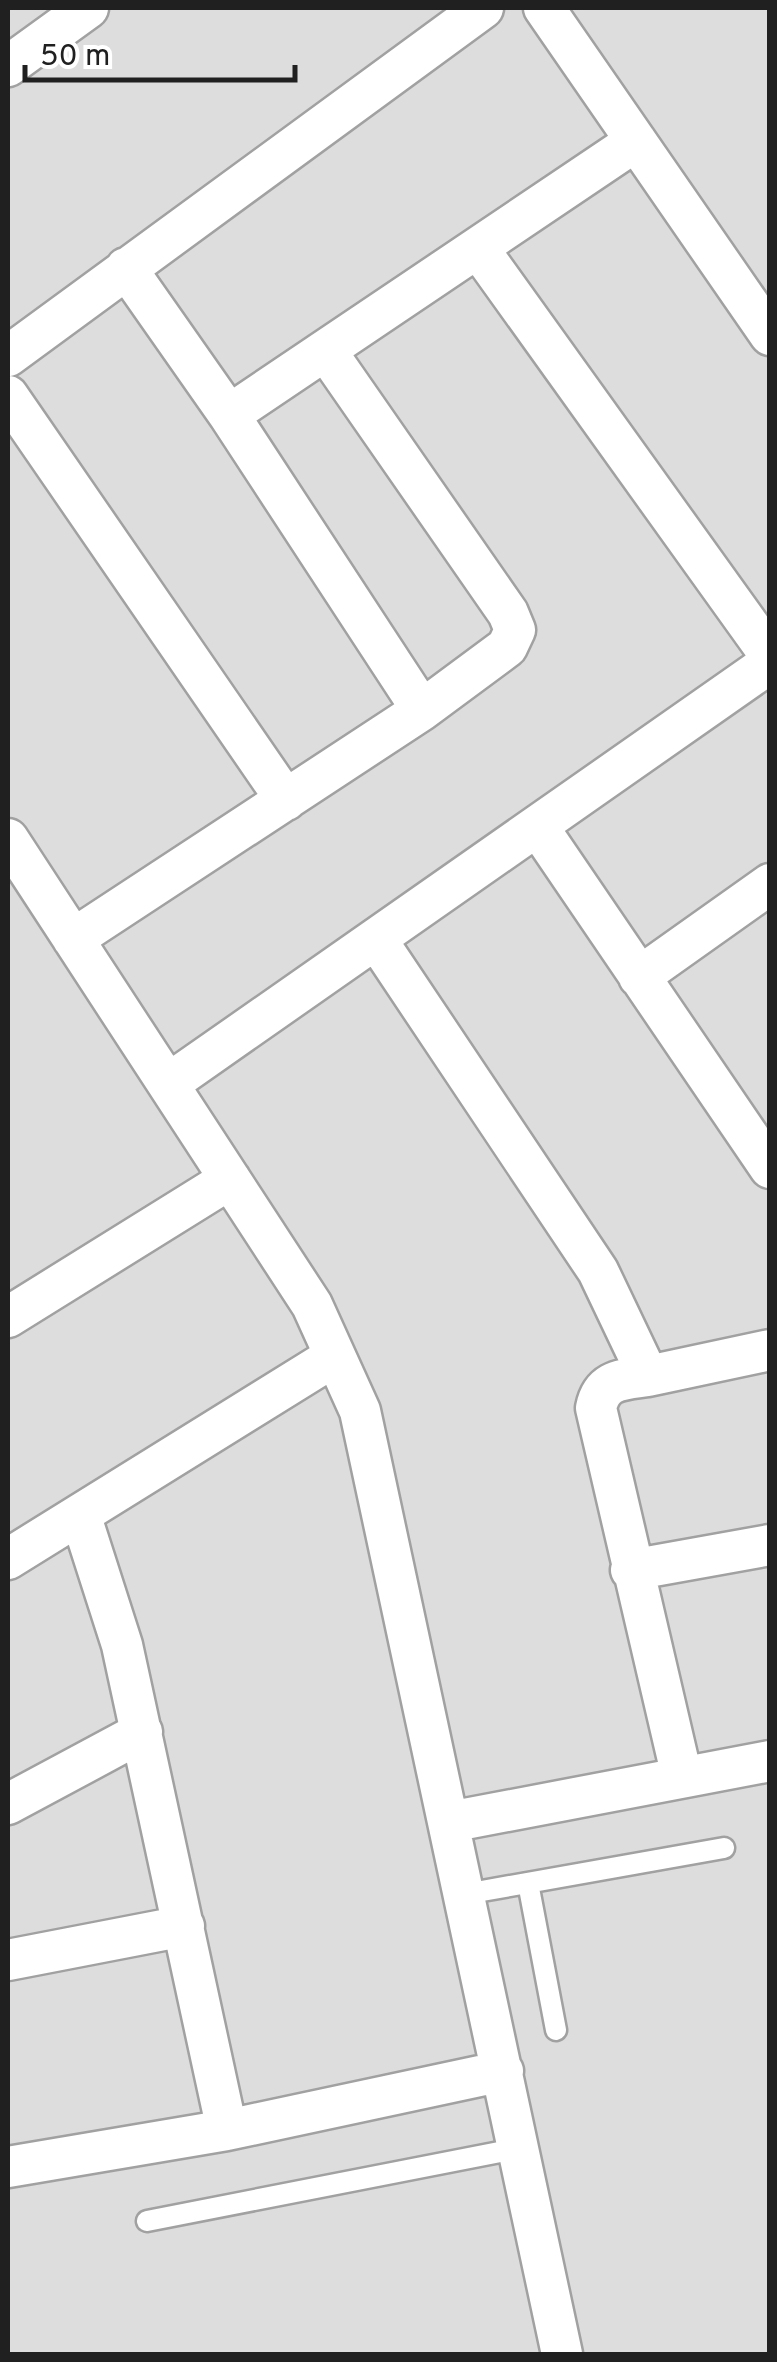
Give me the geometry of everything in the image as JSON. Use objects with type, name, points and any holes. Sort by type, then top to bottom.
[{"type":"street","points":[[8,66],[88,8]]},
{"type":"street","points":[[8,356],[483,8]]},
{"type":"street","points":[[544,8],[770,335]]},
{"type":"street","points":[[229,415],[636,141]]},
{"type":"street","points":[[478,248],[770,655]]},
{"type":"street","points":[[126,268],[229,415],[422,710]]},
{"type":"street","points":[[73,939],[422,710],[507,647],[515,630],[508,613],[326,351]]},
{"type":"street","points":[[8,396],[286,800]]},
{"type":"street","points":[[168,1084],[770,662]]},
{"type":"street","points":[[538,827],[770,1168]]},
{"type":"street","points":[[8,839],[312,1304],[360,1410],[562,2354]]},
{"type":"street","points":[[640,977],[770,884]]},
{"type":"street","points":[[376,939],[598,1271],[648,1376]]},
{"type":"street","points":[[10,1311],[230,1179]]},
{"type":"street","points":[[682,1777],[596,1408],[599,1392],[612,1381],[770,1350]]},
{"type":"street","points":[[8,1559],[335,1356]]},
{"type":"street","points":[[81,1517],[122,1646],[227,2130]]},
{"type":"street","points":[[631,1570],[770,1545]]},
{"type":"street","points":[[8,1804],[142,1732]]},
{"type":"street","points":[[449,1822],[770,1761]]},
{"type":"street","points":[[8,1960],[184,1926]]},
{"type":"street","points":[[8,2167],[227,2130],[503,2071]]},
{"type":"lane","points":[[465,1894],[724,1848]]},
{"type":"lane","points":[[528,1883],[556,2030]]},
{"type":"lane","points":[[147,2221],[520,2148]]},
{"type":"shaded area","points":[[8,8],[769,8],[769,2354],[8,2354]]}]
